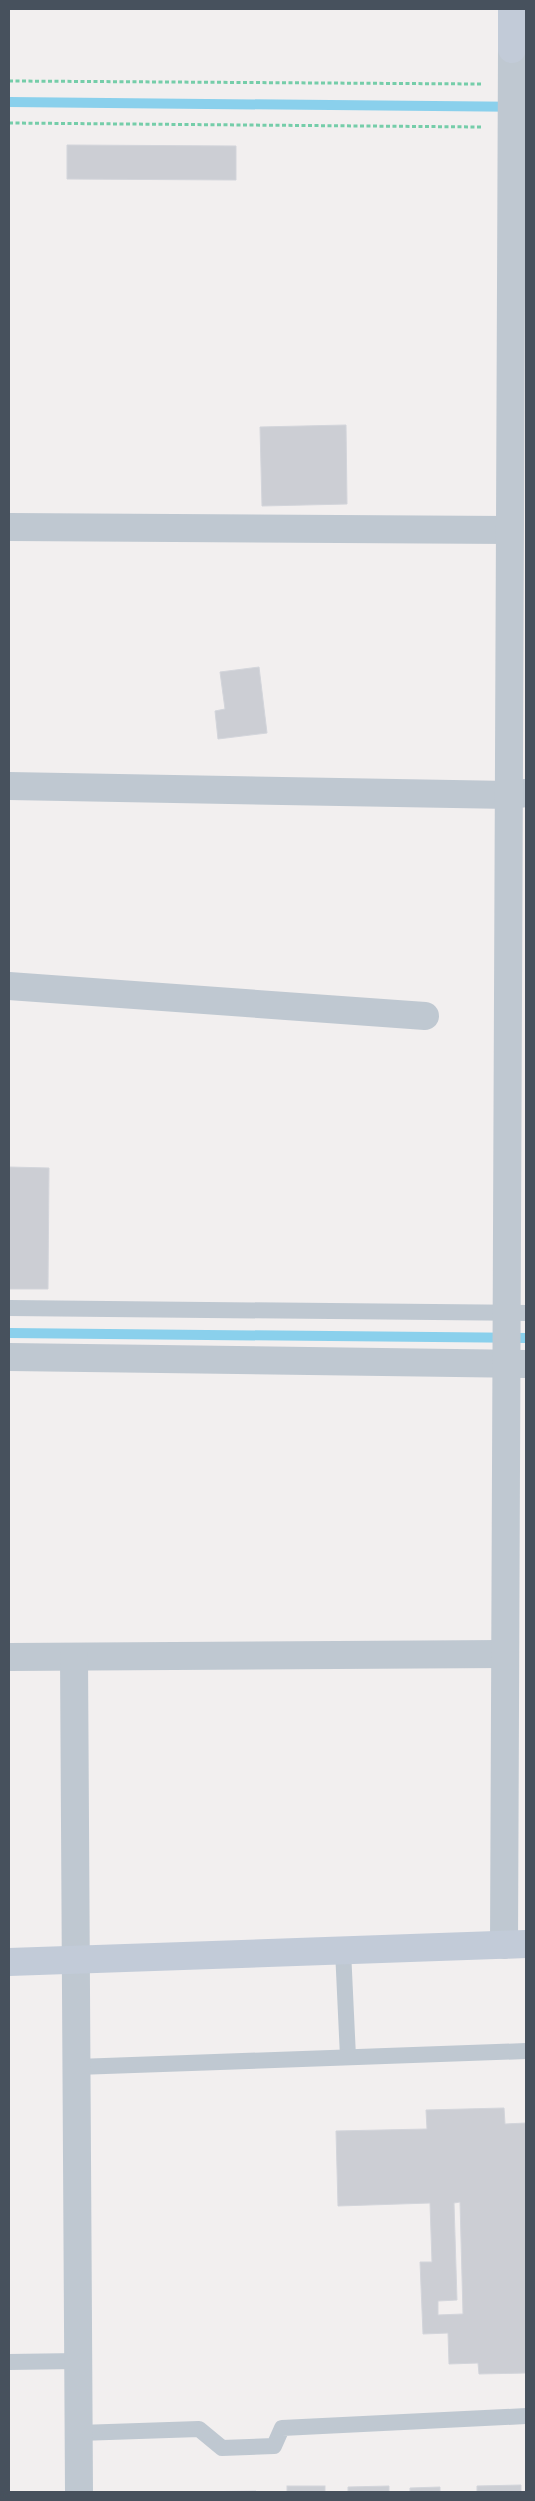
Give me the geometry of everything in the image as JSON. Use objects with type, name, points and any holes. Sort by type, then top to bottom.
[{"type":"street","points":[[9,1962],[515,1945],[503,1654],[516,1364],[518,794],[509,530],[512,9]]},
{"type":"street","points":[[9,527],[509,530]]},
{"type":"street","points":[[9,786],[518,794]]},
{"type":"street","points":[[9,986],[425,1016]]},
{"type":"street","points":[[9,1356],[516,1364]]},
{"type":"street","points":[[9,1657],[503,1654]]},
{"type":"street","points":[[74,1657],[79,2492]]},
{"type":"lane","points":[[9,1308],[516,1312]]},
{"type":"lane","points":[[343,1950],[348,2057]]},
{"type":"lane","points":[[77,2067],[526,2052]]},
{"type":"lane","points":[[9,2362],[78,2361]]},
{"type":"lane","points":[[79,2433],[200,2429],[222,2448],[274,2446],[282,2428],[526,2416]]},
{"type":"path","points":[[9,81],[482,84]]},
{"type":"path","points":[[9,124],[482,127]]},
{"type":"building","points":[[67,145],[236,146],[236,180],[67,179]]},
{"type":"building","points":[[346,425],[347,504],[262,506],[260,427]]},
{"type":"building","points":[[259,667],[267,733],[218,739],[215,711],[225,709],[220,672]]},
{"type":"building","points":[[9,1167],[49,1168],[48,1289],[9,1289]]},
{"type":"building","points":[[504,2108],[505,2124],[526,2123],[526,2373],[479,2374],[478,2363],[449,2364],[448,2333],[423,2334],[420,2262],[432,2262],[430,2203],[338,2206],[336,2131],[427,2129],[426,2110]],"holes":[[[460,2202],[463,2314],[438,2315],[438,2301],[457,2300],[454,2203]]]},
{"type":"building","points":[[521,2485],[521,2492],[477,2492],[477,2486]]},
{"type":"building","points":[[287,2486],[325,2486],[325,2492],[287,2492]]},
{"type":"building","points":[[389,2486],[389,2492],[348,2492],[348,2487]]},
{"type":"building","points":[[440,2487],[440,2492],[410,2492],[410,2488]]},
{"type":"building","points":[[256,2491],[256,2492],[190,2492]]},
{"type":"waterway","points":[[9,102],[526,107]]},
{"type":"waterway","points":[[9,1333],[526,1338]]}]
